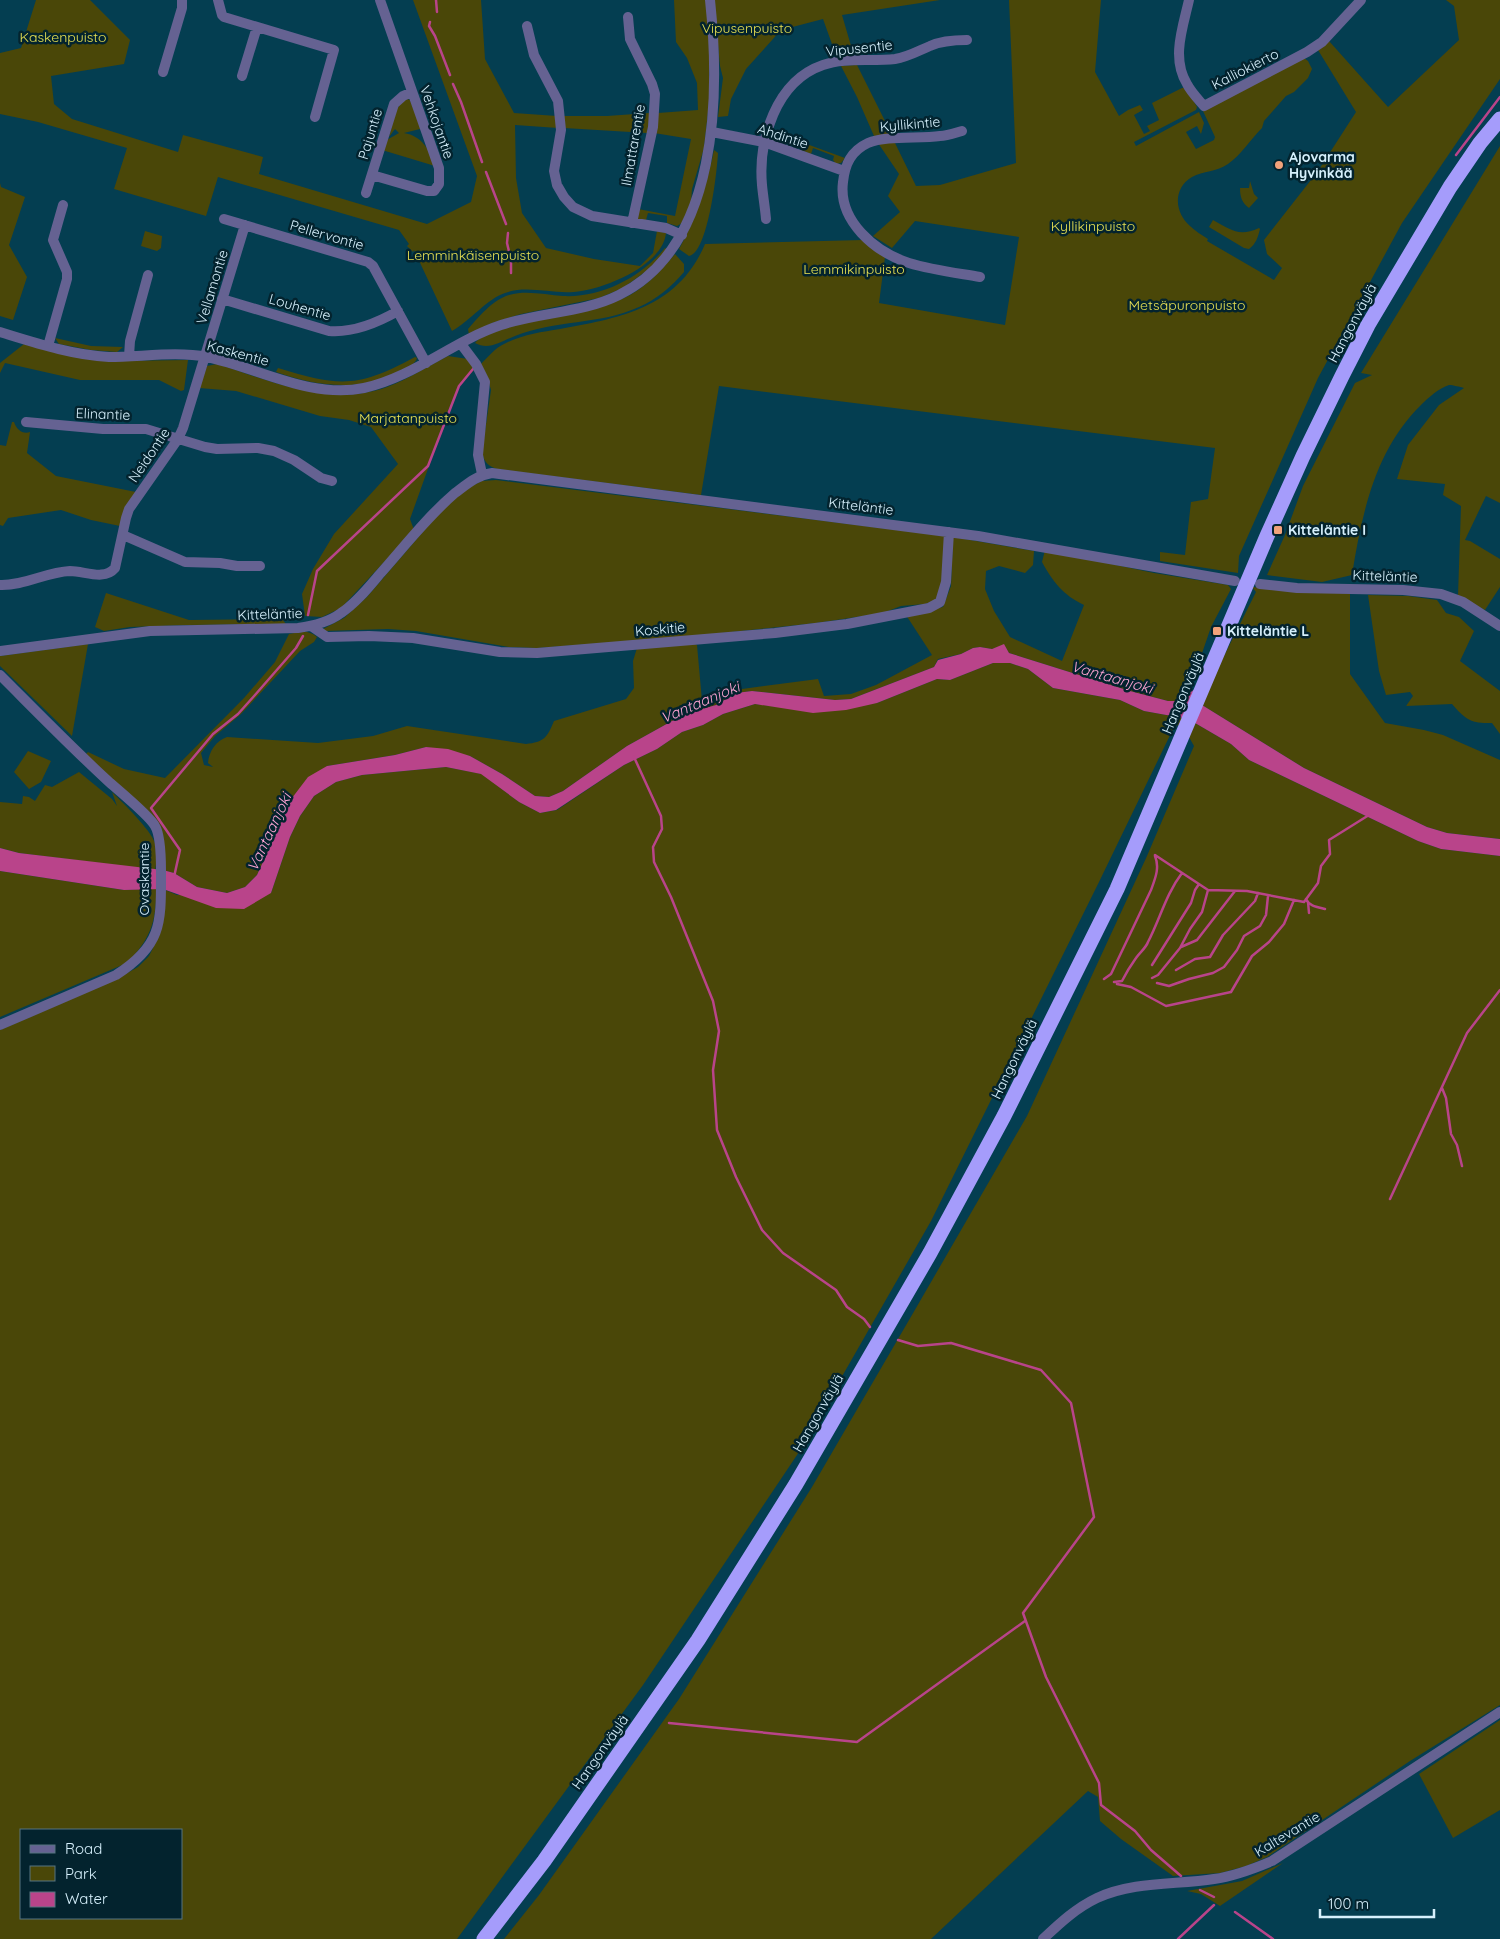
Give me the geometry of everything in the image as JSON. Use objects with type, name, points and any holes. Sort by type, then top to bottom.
[{"type":"highway","name":"Hangonväylä","points":[[1480,143],[1500,110]]},
{"type":"highway","name":"Hangonväylä","points":[[484,1939],[544,1861],[698,1640],[806,1467],[930,1254],[1004,1116],[1117,889],[1291,482],[1342,376],[1368,325],[1450,187],[1480,143],[1500,119]]},
{"type":"street","points":[[162,72],[182,8],[182,0]]},
{"type":"street","points":[[218,0],[224,17],[334,50],[315,117]]},
{"type":"street","name":"Vehkojantie","points":[[372,175],[427,191],[434,191],[439,184],[439,168],[380,0]]},
{"type":"street","name":"Kaskentie","points":[[0,332],[48,346],[95,356],[206,357],[297,384],[341,391],[361,389],[384,383],[498,326],[584,307],[622,294],[642,281],[659,266],[682,235],[700,188],[712,132],[715,80],[714,38],[710,0]]},
{"type":"street","name":"Kalliokierto","points":[[1190,0],[1179,50],[1180,61],[1187,84],[1204,106],[1308,52],[1322,42],[1361,0]]},
{"type":"street","name":"Ilmattarentie","points":[[628,17],[630,39],[655,94],[652,127],[632,222]]},
{"type":"street","points":[[527,26],[534,55],[554,91],[560,112],[561,138],[554,171],[564,197],[574,207],[592,216],[666,228],[682,235]]},
{"type":"street","points":[[242,76],[257,27]]},
{"type":"street","name":"Vipusentie","points":[[766,219],[761,184],[764,142],[774,112],[786,92],[796,81],[811,70],[833,62],[897,59],[932,45],[967,40]]},
{"type":"street","name":"Pajuntie","points":[[366,193],[394,104],[403,96],[412,92]]},
{"type":"street","name":"Kyllikintie","points":[[844,171],[849,159],[856,150],[870,142],[942,136],[962,131]]},
{"type":"street","name":"Ahdintie","points":[[712,132],[764,142],[844,171]]},
{"type":"street","points":[[844,171],[842,189],[846,208],[854,225],[874,245],[908,263],[980,277]]},
{"type":"street","points":[[48,346],[68,272],[53,240],[63,205]]},
{"type":"street","name":"Pellervontie","points":[[224,218],[368,262],[373,266],[426,362]]},
{"type":"street","name":"Vellamontie","points":[[206,357],[245,225]]},
{"type":"street","points":[[129,356],[130,341],[148,275]]},
{"type":"street","name":"Louhentie","points":[[222,299],[329,331],[338,332],[370,325],[398,311]]},
{"type":"street","points":[[461,344],[476,364],[485,382],[478,455],[482,474]]},
{"type":"street","name":"Neidontie","points":[[0,585],[20,583],[62,572],[83,572],[103,575],[111,573],[115,568],[129,509],[178,439],[206,357]]},
{"type":"street","name":"Elinantie","points":[[26,422],[103,430],[146,429],[217,449],[251,448],[274,452],[294,460],[321,478],[332,481]]},
{"type":"street","name":"Kitteläntie","points":[[0,651],[150,631],[298,628],[311,626],[341,613],[358,598],[427,520],[465,485],[482,474],[492,473],[948,532],[1053,548],[1235,581]]},
{"type":"street","name":"Koskitie","points":[[311,626],[327,638],[369,636],[413,638],[500,652],[537,652],[775,633],[847,624],[929,608],[940,602],[945,591],[948,532]]},
{"type":"street","points":[[122,535],[185,562],[260,566]]},
{"type":"street","name":"Kitteläntie","points":[[1260,584],[1297,588],[1417,591],[1440,594],[1463,602],[1500,626]]},
{"type":"street","name":"Ovaskantie","points":[[0,675],[76,752],[155,826],[160,855],[161,911],[154,936],[145,952],[134,964],[116,975],[0,1025]]},
{"type":"street","name":"Kaltevantie","points":[[1043,1939],[1064,1918],[1099,1897],[1140,1886],[1233,1876],[1272,1860],[1500,1712]]},
{"type":"green space","points":[[36,0],[90,0],[130,40],[124,64],[51,76],[54,104],[72,119],[178,152],[183,135],[263,157],[259,174],[427,224],[471,202],[477,176],[413,0],[481,0],[485,59],[514,113],[557,116],[558,128],[515,125],[516,178],[522,213],[546,248],[594,259],[640,266],[653,253],[657,231],[666,233],[662,245],[643,266],[615,281],[600,287],[574,292],[522,290],[505,293],[492,300],[452,331],[414,250],[413,252],[407,246],[409,244],[399,230],[218,177],[206,216],[114,189],[127,148],[38,122],[0,114],[0,53],[21,48]]},
{"type":"green space","points":[[674,0],[706,0],[709,38],[709,103],[704,148],[692,189],[691,202],[682,223],[677,226],[667,223],[667,216],[648,213],[646,220],[638,219],[638,209],[675,216],[691,139],[654,133],[658,113],[698,110],[697,83],[687,58],[676,42]]},
{"type":"green space","name":"Vipusenpuisto","points":[[714,0],[940,0],[842,15],[854,56],[837,58],[823,19],[781,30],[746,69],[731,99],[728,116],[718,117],[723,78],[720,66]]},
{"type":"green space","points":[[1009,0],[1101,0],[1095,72],[1119,116],[1140,105],[1143,110],[1134,115],[1144,134],[1150,131],[1147,126],[1159,120],[1152,103],[1182,88],[1186,88],[1197,107],[1196,110],[1134,142],[1136,146],[1199,112],[1204,123],[1201,134],[1197,126],[1186,132],[1196,149],[1214,140],[1215,137],[1203,111],[1304,58],[1308,61],[1312,69],[1308,78],[1294,92],[1286,96],[1264,121],[1262,128],[1237,156],[1224,167],[1192,177],[1181,187],[1178,200],[1181,214],[1185,220],[1192,228],[1208,239],[1207,241],[1274,280],[1282,268],[1267,254],[1264,240],[1318,171],[1356,112],[1318,50],[1329,41],[1388,107],[1459,40],[1454,6],[1446,0],[1500,0],[1500,79],[1402,223],[1318,378],[1239,556],[1238,573],[1160,561],[1160,552],[1185,555],[1191,502],[1208,499],[1215,448],[719,386],[701,495],[497,469],[487,463],[482,452],[491,390],[481,364],[501,346],[524,336],[604,320],[645,306],[663,296],[679,283],[693,266],[705,244],[863,240],[885,257],[879,303],[1005,325],[1019,237],[915,221],[892,248],[873,236],[900,212],[888,196],[899,174],[878,143],[895,143],[916,186],[940,185],[1016,163]]},
{"type":"green space","points":[[857,65],[892,135],[874,136],[841,66]]},
{"type":"green space","points":[[407,99],[410,100],[422,130],[404,133],[416,137],[424,145],[431,155],[435,166],[382,150],[385,141],[399,133],[395,129],[389,137],[397,107],[399,107],[399,103]]},
{"type":"green space","points":[[652,107],[647,133],[564,128],[564,116],[607,116],[649,113]]},
{"type":"green space","points":[[771,131],[845,158],[841,163],[836,164],[833,160],[834,156],[813,148],[811,154],[801,150],[801,144],[778,136],[775,142],[770,137]]},
{"type":"green space","points":[[1500,146],[1500,503],[1486,496],[1465,540],[1470,541],[1500,559],[1500,587],[1485,610],[1458,596],[1461,506],[1443,495],[1445,484],[1397,479],[1408,445],[1439,405],[1464,388],[1449,385],[1441,388],[1421,405],[1392,442],[1373,484],[1366,506],[1352,575],[1322,582],[1267,575],[1285,535],[1303,486],[1355,383],[1372,375],[1361,373]]},
{"type":"green space","points":[[714,150],[718,153],[716,177],[706,227],[696,251],[689,256],[679,249],[691,226],[700,201]]},
{"type":"green space","points":[[1250,181],[1254,194],[1258,198],[1249,208],[1242,200],[1240,188],[1249,188]]},
{"type":"green space","points":[[0,183],[1,187],[25,197],[9,245],[27,277],[13,320],[0,316]]},
{"type":"green space","points":[[1213,220],[1225,227],[1240,232],[1259,228],[1255,243],[1249,249],[1244,248],[1209,227]]},
{"type":"green space","points":[[145,231],[162,236],[161,248],[157,251],[141,246]]},
{"type":"green space","points":[[665,248],[667,249],[653,266],[623,288],[599,298],[521,314],[492,323],[469,335],[468,329],[486,309],[503,297],[523,293],[578,296],[606,289],[620,284],[644,268]]},
{"type":"green space","points":[[675,254],[684,264],[684,272],[652,301],[639,307],[609,317],[545,327],[490,346],[475,343],[484,336],[520,324],[622,299],[637,291],[651,280]]},
{"type":"green space","points":[[55,338],[91,346],[123,347],[117,352],[91,350],[59,344]]},
{"type":"green space","points":[[24,344],[116,361],[188,360],[184,390],[181,391],[159,380],[80,380],[5,363],[0,373],[0,363]]},
{"type":"green space","name":"Marjatanpuisto","points":[[448,356],[468,359],[476,368],[461,383],[444,419],[410,519],[414,530],[341,608],[322,617],[305,616],[302,594],[313,569],[334,534],[398,464],[371,427],[349,420],[320,416],[236,391],[199,388],[207,366],[217,364],[301,390],[344,395],[366,393],[395,384]]},
{"type":"green space","points":[[415,357],[417,358],[412,364],[384,378],[353,385],[322,384],[276,372],[278,368],[318,379],[348,381],[378,374]]},
{"type":"green space","points":[[12,422],[20,431],[30,432],[27,453],[56,476],[136,492],[120,526],[91,520],[61,510],[8,518],[3,526],[0,525],[0,445],[6,446]]},
{"type":"green space","points":[[496,480],[945,536],[943,581],[936,600],[925,604],[901,606],[883,613],[816,623],[685,637],[537,648],[509,647],[416,631],[388,629],[325,631],[323,629],[344,618],[367,597],[440,512],[466,489],[482,481]]},
{"type":"green space","points":[[953,537],[1034,551],[1033,565],[1025,573],[999,566],[986,571],[985,589],[994,611],[1010,637],[1062,661],[1084,605],[1064,592],[1050,576],[1042,562],[1045,550],[1154,573],[1228,585],[1231,589],[1211,627],[1188,694],[1183,701],[1168,701],[1130,691],[1009,653],[1004,645],[992,649],[973,648],[961,654],[938,659],[934,667],[851,699],[835,700],[752,691],[736,693],[716,705],[672,721],[627,746],[563,791],[549,797],[535,796],[470,756],[426,747],[395,755],[327,766],[292,798],[257,875],[245,887],[227,893],[197,887],[174,873],[163,870],[158,823],[86,754],[88,752],[124,769],[165,778],[244,698],[275,662],[289,634],[300,632],[307,632],[317,637],[314,642],[300,651],[241,714],[215,736],[201,753],[204,765],[213,767],[208,763],[212,751],[216,744],[227,737],[318,743],[373,736],[407,726],[526,744],[537,742],[547,735],[554,721],[626,699],[634,688],[633,661],[637,648],[691,643],[697,645],[702,701],[742,689],[818,679],[824,696],[851,694],[876,685],[932,655],[906,615],[943,607],[951,586]]},
{"type":"green space","points":[[1252,587],[1350,593],[1350,674],[1385,723],[1443,735],[1500,760],[1500,839],[1447,833],[1427,827],[1304,768],[1202,705],[1212,680],[1256,592]]},
{"type":"green space","points":[[106,593],[189,620],[282,619],[286,624],[130,627],[104,631],[95,627]]},
{"type":"green space","points":[[1368,595],[1408,596],[1437,600],[1446,613],[1459,617],[1474,631],[1460,661],[1500,691],[1500,734],[1492,723],[1479,723],[1469,720],[1452,704],[1406,706],[1413,696],[1410,692],[1386,695],[1379,671]]},
{"type":"green space","points":[[88,644],[72,736],[0,666],[0,656]]},
{"type":"green space","points":[[993,663],[1010,663],[1028,669],[1053,688],[1120,700],[1144,711],[1183,718],[1180,724],[1174,727],[931,1221],[797,1455],[643,1685],[457,1939],[0,1939],[0,1030],[115,980],[138,967],[149,956],[159,936],[163,889],[177,895],[271,893],[290,837],[300,816],[314,796],[336,782],[362,775],[446,767],[482,774],[519,802],[540,813],[557,810],[624,765],[657,749],[682,732],[703,725],[723,714],[755,704],[780,707],[877,703],[937,679],[950,680]]},
{"type":"green space","points":[[1195,723],[1231,744],[1249,760],[1418,841],[1441,849],[1500,856],[1500,1705],[1410,1761],[1267,1857],[1246,1866],[1220,1873],[1173,1876],[1121,1839],[1100,1821],[1098,1797],[1088,1791],[931,1939],[504,1939],[539,1895],[679,1699],[812,1487],[1027,1116],[1147,856],[1194,746],[1189,737]]},
{"type":"green space","points":[[28,751],[51,761],[41,782],[29,789],[14,772]]},
{"type":"green space","points":[[79,772],[112,799],[117,806],[112,792],[148,831],[157,850],[155,870],[19,853],[0,848],[0,802],[22,804],[23,796],[35,801],[45,785],[52,787]]},
{"type":"green space","points":[[0,871],[124,890],[156,888],[155,910],[147,938],[127,963],[0,1017]]},
{"type":"green space","points":[[1500,1720],[1500,1810],[1453,1838],[1419,1774]]},
{"type":"green space","points":[[1283,1863],[1220,1906],[1201,1894],[1187,1891],[1242,1881]]},
{"type":"water","points":[[1004,644],[1009,653],[1168,701],[1183,701],[1195,689],[1183,718],[1144,711],[1120,700],[1053,688],[1028,669],[1010,663],[993,663],[950,680],[937,679],[877,703],[846,710],[813,713],[755,704],[723,714],[703,725],[682,732],[657,749],[624,765],[556,810],[540,813],[519,802],[481,774],[446,767],[362,775],[336,782],[314,796],[300,816],[290,837],[271,893],[244,909],[216,908],[163,889],[124,890],[0,871],[0,848],[19,853],[163,870],[174,873],[197,887],[227,893],[245,887],[257,875],[292,798],[308,777],[327,766],[395,755],[426,747],[448,749],[470,756],[535,796],[549,797],[563,791],[627,746],[681,715],[716,705],[736,693],[752,691],[835,700],[851,699],[934,667],[938,660],[961,654],[973,648],[992,649]]},
{"type":"water","points":[[1202,705],[1304,768],[1427,827],[1447,833],[1500,839],[1500,856],[1441,849],[1418,841],[1249,760],[1231,744],[1195,723]]},
{"type":"waterway","points":[[436,0],[437,12]]},
{"type":"waterway","points":[[430,22],[429,26],[435,36],[450,75]]},
{"type":"waterway","points":[[453,84],[482,162]]},
{"type":"waterway","points":[[1456,155],[1500,97]]},
{"type":"waterway","points":[[486,172],[506,224]]},
{"type":"waterway","points":[[508,233],[507,243],[511,260],[511,273]]},
{"type":"waterway","points":[[308,615],[317,571],[428,466],[459,386],[473,369]]},
{"type":"waterway","points":[[174,877],[180,850],[151,808],[213,734],[238,714],[255,695],[296,648],[303,636]]},
{"type":"waterway","points":[[634,757],[661,816],[662,829],[653,847],[654,862],[671,897],[713,1001],[719,1031],[713,1070],[717,1130],[736,1177],[762,1230],[783,1253],[836,1290],[847,1307],[864,1319],[870,1327]]},
{"type":"waterway","points":[[1155,855],[1208,890],[1247,891],[1304,902],[1318,883],[1321,866],[1330,854],[1329,840],[1369,815]]},
{"type":"waterway","points":[[1104,979],[1111,974],[1151,890],[1157,869],[1155,856]]},
{"type":"waterway","points":[[1114,982],[1122,981],[1146,946],[1167,898],[1182,873]]},
{"type":"waterway","points":[[1152,965],[1191,903],[1199,884]]},
{"type":"waterway","points":[[1152,978],[1158,975],[1180,948],[1202,912],[1208,890]]},
{"type":"waterway","points":[[1181,947],[1197,940],[1235,891]]},
{"type":"waterway","points":[[1176,970],[1195,959],[1210,957],[1223,935],[1255,901],[1258,893]]},
{"type":"waterway","points":[[1157,983],[1169,986],[1213,973],[1224,967],[1237,950],[1244,936],[1260,926],[1266,915],[1268,896]]},
{"type":"waterway","points":[[1306,899],[1311,905],[1325,909]]},
{"type":"waterway","points":[[1117,984],[1131,987],[1166,1006],[1231,992],[1252,956],[1269,942],[1284,924],[1294,900]]},
{"type":"waterway","points":[[1308,902],[1309,913]]},
{"type":"waterway","points":[[1390,1199],[1467,1033],[1500,990]]},
{"type":"waterway","points":[[1442,1088],[1446,1098],[1451,1134],[1457,1145],[1462,1166]]},
{"type":"waterway","points":[[898,1340],[918,1346],[951,1343],[1041,1370],[1071,1403],[1094,1517],[1023,1613],[1046,1677],[1099,1783],[1101,1805],[1135,1831],[1151,1850],[1181,1876]]},
{"type":"waterway","points":[[669,1723],[857,1742],[1025,1621]]},
{"type":"waterway","points":[[1200,1890],[1214,1897]]},
{"type":"waterway","points":[[1178,1939],[1214,1905]]},
{"type":"waterway","points":[[1235,1912],[1273,1939]]},
{"type":"place","name":"Ajovarma Hyvinkää","points":[[1279,165]]},
{"type":"place","name":"Kitteläntie I","points":[[1278,530]]},
{"type":"place","name":"Kitteläntie L","points":[[1217,631]]},
{"type":"park label","name":"Kaskenpuisto","points":[[63,37]]},
{"type":"park label","name":"Kyllikinpuisto","points":[[1093,226]]},
{"type":"park label","name":"Lemminkäisenpuisto","points":[[473,255]]},
{"type":"park label","name":"Lemmikinpuisto","points":[[854,269]]},
{"type":"park label","name":"Metsäpuronpuisto","points":[[1187,305]]},
{"type":"water label","name":"Vantaanjoki","points":[[1112,677]]},
{"type":"water label","name":"Vantaanjoki","points":[[700,702]]},
{"type":"water label","name":"Vantaanjoki","points":[[269,832]]}]
